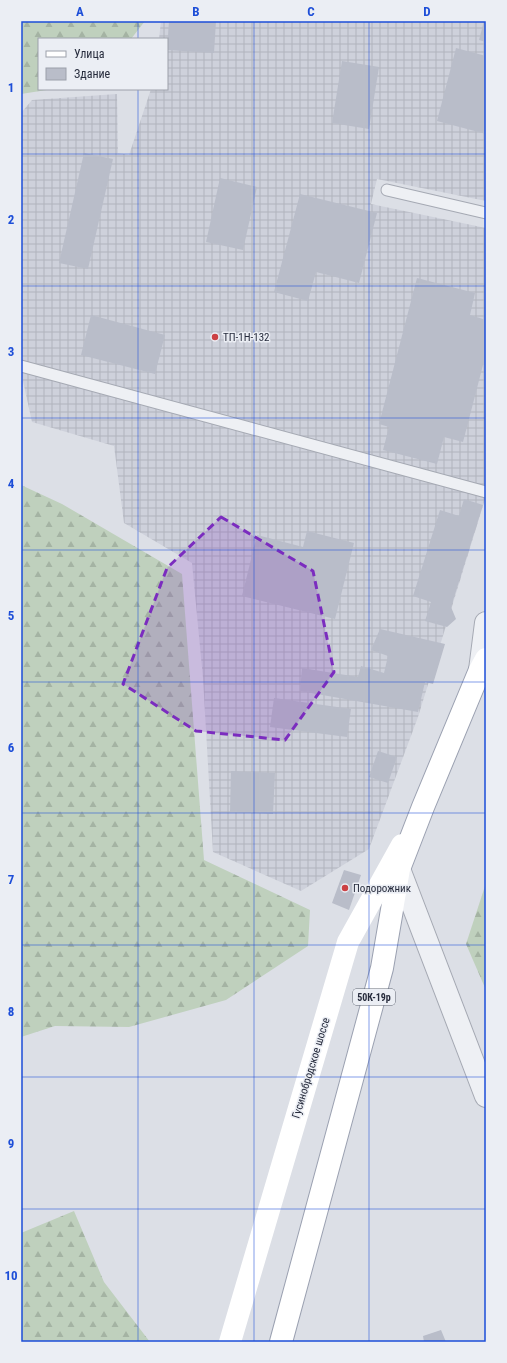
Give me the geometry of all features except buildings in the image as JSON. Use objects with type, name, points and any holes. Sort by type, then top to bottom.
[{"type":"main road","name":"50К-19р","points":[[281,1342],[382,968],[399,869],[423,807],[483,665]]},
{"type":"main road","name":"Гусинобродское шоссе","points":[[230,1342],[348,942],[423,807]]},
{"type":"street","points":[[483,665],[486,623]]},
{"type":"street","points":[[399,869],[486,1096]]},
{"type":"lane","points":[[387,190],[486,213]]},
{"type":"lane","points":[[21,366],[486,492]]},
{"type":"highlighted area","points":[[221,517],[313,571],[334,672],[285,740],[196,731],[123,684],[167,568]]},
{"type":"shaded area","points":[[161,21],[486,21],[486,201],[377,179],[371,204],[486,228],[486,496],[418,717],[369,849],[301,891],[213,852],[203,678],[192,563],[124,523],[114,446],[32,422],[21,372],[21,113],[32,100],[117,94],[118,153],[129,155],[151,90],[168,90],[168,38],[159,38]]},
{"type":"green space","points":[[21,21],[145,21],[132,38],[38,38],[38,90],[47,90],[21,94]]},
{"type":"green space","points":[[21,485],[62,504],[182,574],[204,860],[310,910],[308,946],[226,1000],[129,1027],[55,1026],[21,1037]]},
{"type":"green space","points":[[486,883],[486,990],[466,944]]},
{"type":"green space","points":[[74,1211],[104,1282],[150,1342],[21,1342],[21,1233]]},
{"type":"place","name":"ТП-1Н-132","points":[[215,337]]},
{"type":"place","name":"Подорожник","points":[[345,888]]}]
